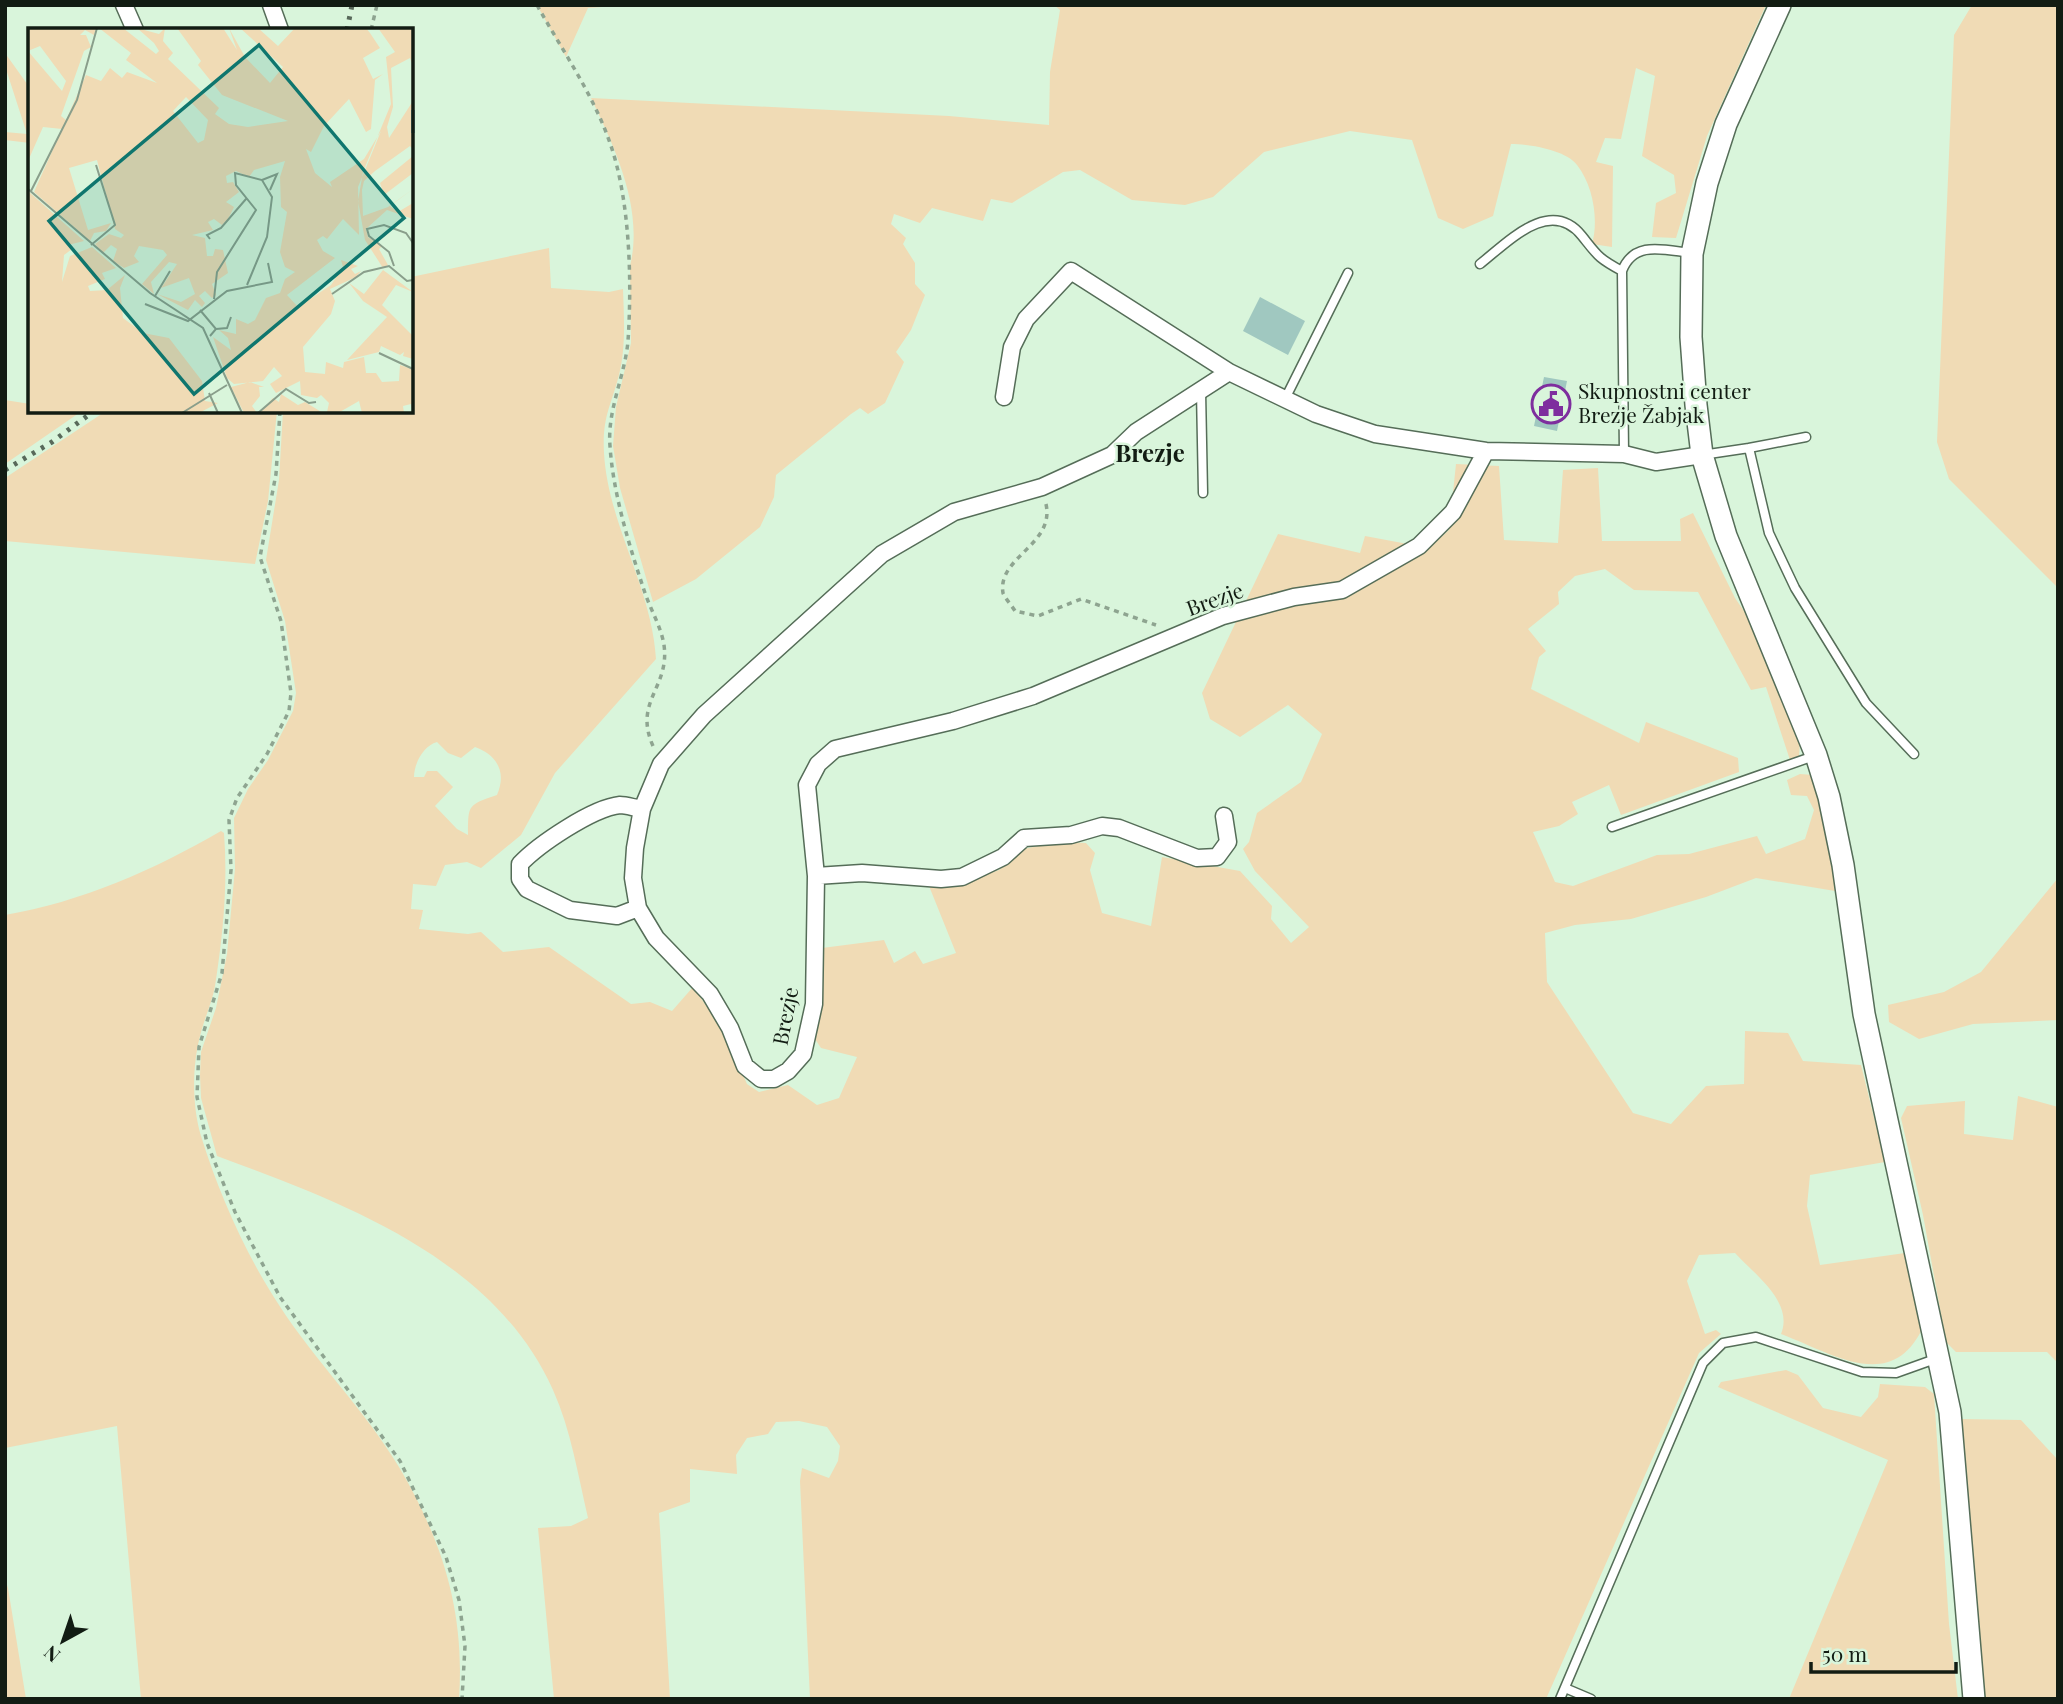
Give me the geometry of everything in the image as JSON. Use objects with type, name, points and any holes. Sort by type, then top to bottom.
[{"type":"street","points":[[124,5],[134,28]]},
{"type":"street","points":[[271,5],[279,28]]},
{"type":"street","points":[[1780,5],[1726,124],[1707,184],[1692,254],[1691,337],[1702,455],[1726,536],[1816,755],[1829,797],[1843,865],[1864,1014],[1950,1412],[1974,1699]]},
{"type":"street","points":[[1004,397],[1012,347],[1026,320],[1071,271],[1229,372],[1316,414],[1375,434],[1486,451],[1624,454],[1656,462],[1702,455]]},
{"type":"street","name":"Brezje","points":[[1229,372],[1136,432],[1112,455],[1042,487],[954,512],[883,554],[704,715],[661,764],[642,809],[633,878],[638,908],[656,938],[710,994],[730,1028],[745,1066],[761,1079],[774,1079],[788,1071],[803,1054],[814,1004],[816,876],[807,785],[818,764],[835,749],[953,720],[1032,696],[1223,616],[1294,597],[1342,590],[1419,546],[1453,512],[1486,451]]},
{"type":"street","points":[[638,908],[617,916],[569,910],[527,889],[520,879],[520,864],[532,852],[595,814],[621,805],[642,809]]},
{"type":"street","points":[[816,876],[862,873],[941,879],[962,877],[1003,857],[1024,838],[1071,835],[1102,826],[1119,828],[1197,858],[1217,857],[1228,842],[1224,816]]},
{"type":"lane","points":[[1480,264],[1534,223],[1553,219],[1569,225],[1599,259],[1622,271]]},
{"type":"lane","points":[[1624,454],[1622,271],[1627,258],[1637,251],[1652,249],[1692,254]]},
{"type":"lane","points":[[1284,399],[1348,273]]},
{"type":"lane","points":[[1201,391],[1203,493]]},
{"type":"lane","points":[[1702,455],[1806,437]]},
{"type":"lane","points":[[1748,448],[1769,533],[1795,588],[1866,704],[1914,754]]},
{"type":"lane","points":[[1612,827],[1816,755]]},
{"type":"lane","points":[[1560,1699],[1703,1363],[1723,1343],[1756,1337],[1862,1372],[1896,1373],[1938,1358]]},
{"type":"lane","points":[[1565,1688],[1591,1699]]},
{"type":"path","points":[[371,28],[377,5]]},
{"type":"path","points":[[537,5],[611,144],[625,203],[628,341],[611,418],[609,444],[616,488],[664,645],[664,671],[646,709],[646,730],[661,764]]},
{"type":"path","points":[[280,413],[276,474],[260,557],[281,621],[291,693],[289,711],[267,754],[237,798],[229,820],[231,870],[222,973],[199,1047],[197,1097],[207,1143],[235,1212],[280,1297],[400,1461],[446,1557],[459,1600],[465,1646],[462,1699]]},
{"type":"path","points":[[1042,487],[1049,517],[1038,539],[1006,572],[1003,593],[1015,611],[1038,616],[1081,599],[1125,612],[1180,636]]},
{"type":"shaded area","points":[[537,5],[630,5],[588,8],[566,57]]},
{"type":"shaded area","points":[[1054,5],[1766,5],[1707,136],[1676,238],[1652,237],[1656,203],[1676,193],[1674,175],[1642,156],[1655,76],[1636,68],[1621,139],[1605,138],[1596,162],[1613,166],[1612,247],[1592,244],[1595,214],[1591,192],[1583,173],[1565,155],[1537,147],[1511,144],[1493,216],[1463,229],[1438,218],[1412,140],[1350,131],[1264,152],[1213,197],[1185,205],[1132,200],[1080,170],[1063,172],[1012,203],[991,199],[983,221],[932,208],[920,223],[894,214],[891,224],[906,238],[903,244],[915,263],[915,284],[925,295],[911,330],[896,352],[904,362],[885,403],[868,414],[860,408],[776,475],[774,497],[760,527],[696,579],[653,602],[620,488],[613,446],[616,407],[631,343],[630,266],[633,223],[618,158],[591,98],[949,116],[1049,125],[1050,72],[1060,10]]},
{"type":"shaded area","points":[[1972,5],[2058,5],[2058,588],[1949,479],[1937,442],[1954,35]]},
{"type":"shaded area","points":[[5,53],[28,85],[28,143],[5,140],[5,132],[27,134],[5,66]]},
{"type":"shaded area","points":[[549,248],[551,288],[609,292],[623,289],[623,354],[606,421],[604,453],[613,505],[647,607],[656,659],[555,773],[521,835],[481,868],[467,862],[445,865],[436,886],[413,884],[411,909],[423,910],[419,929],[468,934],[481,932],[503,952],[549,947],[631,1004],[650,1002],[672,1011],[693,987],[722,1028],[747,1084],[759,1092],[788,1085],[817,1105],[839,1098],[857,1057],[821,1048],[813,1036],[822,948],[884,940],[894,963],[915,951],[923,964],[956,953],[929,886],[967,881],[999,870],[1023,849],[1058,842],[1086,843],[1095,853],[1090,870],[1102,913],[1151,926],[1162,857],[1240,871],[1272,906],[1271,919],[1291,943],[1309,927],[1255,871],[1243,849],[1249,842],[1257,813],[1301,782],[1322,734],[1288,705],[1240,737],[1210,719],[1202,693],[1278,534],[1360,553],[1365,536],[1429,548],[1449,530],[1456,464],[1499,466],[1504,540],[1558,543],[1563,470],[1598,468],[1602,541],[1681,541],[1680,519],[1693,513],[1735,598],[1757,630],[1800,741],[1799,757],[1790,760],[1766,687],[1751,690],[1698,592],[1634,590],[1605,569],[1575,576],[1558,592],[1559,604],[1528,629],[1546,651],[1539,657],[1531,689],[1639,743],[1646,722],[1738,758],[1739,772],[1621,815],[1609,785],[1572,802],[1578,814],[1559,826],[1533,832],[1555,882],[1573,886],[1657,855],[1689,854],[1757,836],[1766,854],[1805,839],[1814,810],[1807,796],[1791,795],[1787,780],[1800,774],[1813,775],[1828,833],[1835,891],[1756,878],[1706,897],[1631,919],[1575,925],[1545,933],[1547,982],[1633,1113],[1671,1124],[1706,1086],[1744,1084],[1745,1031],[1788,1033],[1803,1061],[1861,1065],[1885,1162],[1810,1175],[1807,1206],[1820,1265],[1905,1253],[1914,1299],[1924,1325],[1911,1346],[1896,1359],[1879,1364],[1841,1358],[1781,1334],[1784,1322],[1777,1300],[1762,1280],[1735,1253],[1699,1255],[1687,1281],[1705,1334],[1716,1330],[1721,1334],[1699,1353],[1546,1699],[810,1699],[800,1481],[802,1468],[829,1478],[838,1461],[840,1446],[827,1427],[799,1421],[776,1422],[768,1434],[747,1438],[736,1455],[737,1474],[690,1469],[690,1502],[659,1513],[670,1699],[554,1699],[538,1528],[571,1526],[588,1518],[565,1421],[553,1390],[527,1344],[493,1304],[454,1270],[410,1241],[363,1215],[314,1193],[217,1156],[201,1098],[201,1052],[216,1008],[227,954],[235,869],[234,818],[293,711],[296,693],[285,621],[266,560],[279,480],[283,413],[413,413],[413,277]],"holes":[[[437,742],[448,753],[461,758],[475,747],[483,750],[498,765],[501,779],[497,795],[472,807],[468,817],[468,835],[457,829],[435,806],[453,787],[437,771],[427,771],[424,777],[414,777],[420,756],[432,744]]]},
{"type":"shaded area","points":[[5,400],[28,404],[28,413],[79,413],[5,464]]},
{"type":"shaded area","points":[[103,413],[277,413],[268,501],[255,564],[5,541],[5,478]]},
{"type":"shaded area","points":[[221,831],[224,833],[225,871],[220,948],[215,986],[197,1048],[194,1073],[196,1112],[201,1136],[234,1224],[255,1266],[293,1326],[385,1446],[428,1523],[448,1578],[454,1607],[460,1667],[459,1699],[141,1699],[117,1426],[5,1448],[5,915],[61,902],[116,883],[170,859]]},
{"type":"shaded area","points":[[2058,878],[2058,1020],[1973,1024],[1919,1039],[1889,1022],[1888,1005],[1944,992],[1981,972]]},
{"type":"shaded area","points":[[2018,1096],[2058,1107],[2058,1363],[2047,1352],[1956,1352],[1946,1342],[1923,1215],[1901,1118],[1907,1106],[1965,1101],[1964,1134],[2013,1140]]},
{"type":"shaded area","points":[[1786,1370],[1798,1375],[1823,1408],[1861,1417],[1878,1397],[1880,1384],[1925,1387],[1934,1394],[1949,1624],[1958,1699],[1789,1699],[1888,1460],[1718,1387],[1721,1382]]},
{"type":"shaded area","points":[[1959,1419],[2021,1420],[2058,1460],[2058,1699],[1979,1699]]},
{"type":"shaded area","points":[[5,1579],[8,1588],[26,1699],[5,1699]]},
{"type":"building","points":[[1260,297],[1305,321],[1288,355],[1243,331]]},
{"type":"building","name":"Skupnostni center Brezje Žabjak","points":[[1544,377],[1567,381],[1557,431],[1534,426]]},
{"type":"railway","points":[[347,28],[352,5]]},
{"type":"railway","points":[[5,470],[52,442],[91,413]]},
{"type":"place","name":"Skupnostni center Brezje Žabjak","points":[[1551,404]]},
{"type":"district","name":"Brezje","points":[[1150,454]]}]
